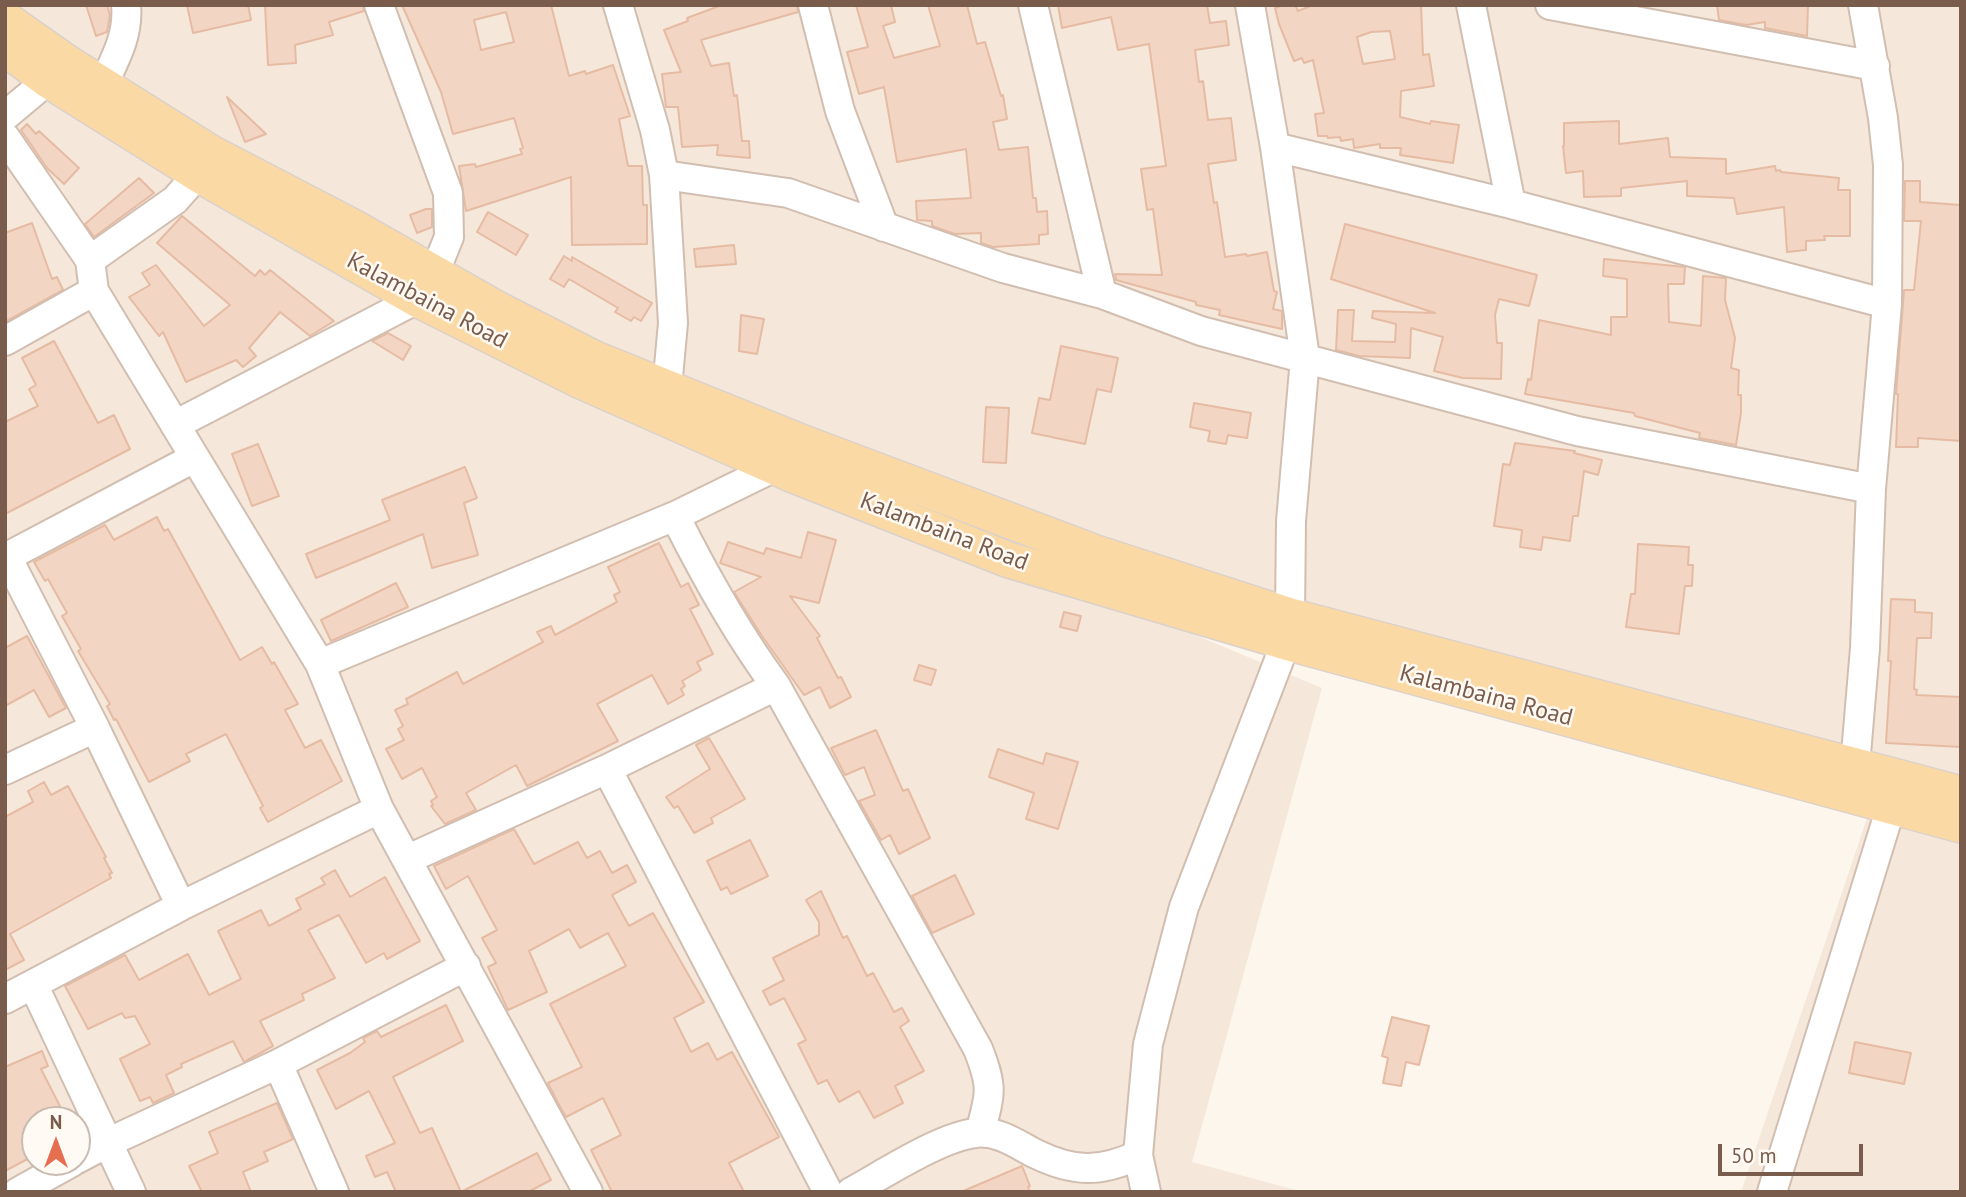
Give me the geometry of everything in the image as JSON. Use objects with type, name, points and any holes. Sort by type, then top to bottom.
[{"type":"main road","name":"Kalambaina Road","points":[[5,19],[66,62],[211,152],[353,227],[426,286],[581,381],[775,467],[1009,560],[1292,626],[1961,794]]},
{"type":"main road","name":"Kalambaina Road","points":[[5,48],[48,80],[198,174],[426,286],[593,358],[806,444],[1292,626],[1891,807],[1961,825]]},
{"type":"street","points":[[103,85],[123,41],[128,20],[127,5]]},
{"type":"street","points":[[175,425],[426,286],[449,237],[448,193],[379,5]]},
{"type":"street","points":[[618,5],[655,130],[664,175],[673,323],[667,388]]},
{"type":"street","points":[[813,5],[839,111],[884,227]]},
{"type":"street","points":[[1033,5],[1102,294]]},
{"type":"street","points":[[1146,1192],[1138,1155],[1148,1044],[1184,907],[1292,626],[1291,521],[1305,358],[1275,147],[1250,5]]},
{"type":"street","points":[[1471,5],[1511,204]]},
{"type":"street","points":[[1550,5],[1659,16],[1875,66]]},
{"type":"street","points":[[1855,766],[1865,648],[1871,489],[1886,304],[1888,165],[1875,66],[1863,5]]},
{"type":"street","points":[[5,116],[48,80]]},
{"type":"street","points":[[5,137],[90,260],[94,291],[320,664],[379,809],[588,1192]]},
{"type":"street","points":[[1275,147],[1511,204],[1886,304]]},
{"type":"street","points":[[90,260],[175,200],[198,174]]},
{"type":"street","points":[[664,175],[788,193],[1003,268],[1102,294],[1201,331],[1577,431],[1871,489]]},
{"type":"street","points":[[5,341],[94,291]]},
{"type":"street","points":[[181,906],[95,728],[6,558],[194,458]]},
{"type":"street","points":[[320,664],[675,516],[775,467]]},
{"type":"street","points":[[675,516],[712,590],[748,649],[776,686],[978,1049],[989,1078],[990,1096],[979,1132]]},
{"type":"street","points":[[408,859],[607,769],[776,686]]},
{"type":"street","points":[[5,770],[95,728]]},
{"type":"street","points":[[607,769],[828,1192]]},
{"type":"street","points":[[1772,1192],[1891,807]]},
{"type":"street","points":[[5,999],[181,906],[379,809]]},
{"type":"street","points":[[91,1151],[278,1064],[466,966]]},
{"type":"street","points":[[33,984],[131,1192]]},
{"type":"street","points":[[278,1064],[334,1192]]},
{"type":"street","points":[[851,1192],[955,1137],[979,1132],[1012,1140],[1037,1154],[1072,1168],[1096,1169],[1119,1164],[1138,1155]]},
{"type":"street","points":[[18,1192],[47,1176]]},
{"type":"shaded area","points":[[12,5],[1961,5],[1961,780],[1275,610],[636,367],[307,200],[54,36]]},
{"type":"shaded area","points":[[5,35],[802,470],[1322,688],[1192,1162],[1303,1192],[5,1192]]},
{"type":"shaded area","points":[[1867,818],[1961,842],[1961,1192],[1741,1192]]},
{"type":"building","points":[[86,5],[107,5],[110,15],[107,32],[96,36]]},
{"type":"building","points":[[187,5],[248,5],[251,20],[193,33]]},
{"type":"building","points":[[265,5],[363,5],[364,11],[329,22],[333,35],[295,45],[296,63],[268,65]]},
{"type":"building","points":[[402,5],[551,5],[569,76],[585,71],[586,74],[613,65],[630,116],[619,119],[628,166],[642,166],[643,205],[647,205],[647,244],[572,245],[571,177],[466,211],[459,166],[475,164],[476,167],[522,154],[520,149],[523,148],[514,118],[453,134],[441,92]],"holes":[[[506,12],[514,42],[481,50],[474,20]]]},
{"type":"building","points":[[722,5],[797,5],[798,12],[701,40],[711,66],[729,63],[734,96],[737,95],[742,141],[749,141],[750,158],[717,155],[718,145],[682,147],[678,107],[666,107],[662,74],[681,72],[664,30]]},
{"type":"building","points":[[856,5],[891,5],[895,22],[883,26],[894,58],[940,46],[928,5],[967,5],[977,44],[985,42],[1001,96],[1003,95],[1007,119],[993,122],[999,150],[1028,147],[1037,212],[1047,211],[1048,234],[1039,235],[1039,244],[993,247],[981,243],[981,233],[955,234],[932,226],[932,221],[917,220],[916,201],[971,198],[966,149],[897,162],[884,87],[859,94],[847,52],[868,47]]},
{"type":"building","points":[[1058,5],[1207,5],[1210,23],[1226,21],[1229,45],[1195,50],[1199,82],[1203,81],[1208,120],[1231,118],[1236,160],[1208,164],[1214,203],[1217,202],[1225,257],[1267,252],[1274,291],[1277,292],[1273,309],[1282,311],[1282,329],[1219,315],[1220,310],[1116,280],[1115,274],[1162,275],[1153,209],[1147,210],[1141,169],[1166,166],[1149,44],[1118,50],[1111,17],[1062,28]]},
{"type":"building","points":[[1295,5],[1298,11],[1313,5],[1421,5],[1423,55],[1429,54],[1434,86],[1401,91],[1400,117],[1430,124],[1431,121],[1459,125],[1453,163],[1400,155],[1401,148],[1380,148],[1380,144],[1354,148],[1353,139],[1341,141],[1340,137],[1318,136],[1315,114],[1324,113],[1313,60],[1304,63],[1302,58],[1294,61],[1275,8]],"holes":[[[1390,31],[1395,59],[1363,64],[1357,37],[1371,32]]]},
{"type":"building","points":[[1717,5],[1808,5],[1807,36],[1765,28],[1765,22],[1746,25],[1719,20]]},
{"type":"building","points":[[227,97],[266,134],[245,142]]},
{"type":"building","points":[[1619,121],[1619,144],[1668,138],[1670,157],[1726,159],[1726,174],[1775,166],[1776,171],[1781,172],[1839,178],[1838,190],[1850,190],[1850,236],[1824,236],[1825,240],[1806,241],[1806,250],[1787,252],[1784,207],[1737,214],[1734,198],[1687,196],[1687,181],[1621,188],[1621,196],[1584,197],[1583,171],[1566,173],[1564,123]]},
{"type":"building","points":[[27,124],[36,134],[39,131],[79,168],[64,184],[47,168],[21,130]]},
{"type":"building","points":[[139,178],[154,193],[94,237],[85,224]]},
{"type":"building","points":[[1905,181],[1920,181],[1920,202],[1961,205],[1961,441],[1918,438],[1918,447],[1896,447],[1896,394],[1904,290],[1914,290],[1921,221],[1904,221]]},
{"type":"building","points":[[432,209],[432,227],[417,233],[410,215]]},
{"type":"building","points":[[488,212],[528,235],[516,255],[477,232]]},
{"type":"building","points":[[182,216],[255,276],[260,270],[265,275],[270,270],[334,321],[310,336],[280,312],[249,348],[256,356],[243,367],[236,360],[186,382],[163,332],[159,336],[129,297],[150,285],[142,273],[156,265],[204,326],[230,305],[157,243]]},
{"type":"building","points":[[32,223],[52,279],[57,277],[63,290],[5,322],[5,233]]},
{"type":"building","points":[[1345,224],[1537,275],[1529,306],[1499,299],[1495,315],[1497,343],[1502,343],[1501,379],[1463,378],[1434,371],[1443,337],[1411,328],[1410,358],[1359,356],[1336,350],[1338,310],[1354,310],[1352,341],[1395,342],[1396,324],[1372,318],[1373,311],[1435,313],[1331,279]]},
{"type":"building","points":[[734,245],[736,264],[696,267],[694,249]]},
{"type":"building","points":[[564,256],[572,261],[572,257],[652,303],[641,321],[634,317],[631,321],[615,312],[618,308],[569,279],[564,287],[550,279]]},
{"type":"building","points":[[1604,259],[1685,267],[1684,284],[1668,284],[1669,322],[1701,326],[1703,276],[1726,278],[1725,300],[1735,338],[1731,368],[1739,370],[1738,395],[1741,395],[1736,445],[1699,438],[1700,433],[1635,416],[1634,413],[1525,394],[1528,379],[1531,380],[1539,320],[1611,335],[1611,317],[1627,317],[1627,279],[1603,276]]},
{"type":"building","points":[[741,315],[764,319],[757,354],[739,351]]},
{"type":"building","points":[[388,333],[411,346],[403,360],[372,341]]},
{"type":"building","points":[[54,341],[98,423],[114,415],[130,449],[5,514],[5,422],[38,406],[29,389],[36,385],[22,358]]},
{"type":"building","points":[[1061,346],[1118,358],[1111,392],[1097,389],[1085,444],[1032,433],[1039,398],[1050,400]]},
{"type":"building","points":[[1194,403],[1251,413],[1247,438],[1228,435],[1226,444],[1208,441],[1210,431],[1190,427]]},
{"type":"building","points":[[986,407],[1009,408],[1006,463],[983,462]]},
{"type":"building","points":[[1515,443],[1575,451],[1574,453],[1602,460],[1598,475],[1584,471],[1578,516],[1573,516],[1570,541],[1543,537],[1541,550],[1520,547],[1522,530],[1494,526],[1503,464],[1510,465]]},
{"type":"building","points":[[258,444],[279,496],[252,506],[232,454]]},
{"type":"building","points":[[465,467],[477,498],[464,503],[478,555],[432,568],[423,534],[316,578],[306,554],[390,520],[382,500]]},
{"type":"building","points":[[157,517],[164,531],[168,529],[240,660],[262,647],[272,664],[274,662],[298,704],[285,710],[305,748],[321,740],[342,781],[268,822],[260,808],[263,806],[226,734],[186,754],[190,761],[149,782],[107,706],[110,704],[78,651],[81,649],[62,616],[67,613],[48,579],[45,581],[34,562],[105,525],[114,540]]},
{"type":"building","points":[[808,532],[836,540],[819,603],[790,596],[820,636],[817,638],[851,697],[830,708],[820,687],[804,695],[734,592],[761,577],[720,563],[728,542],[764,554],[766,548],[801,558]]},
{"type":"building","points":[[659,543],[681,587],[688,583],[699,605],[690,609],[713,654],[697,662],[701,670],[682,681],[685,686],[681,689],[684,695],[668,704],[652,675],[597,704],[618,741],[527,786],[516,765],[466,793],[476,810],[445,824],[431,806],[431,801],[437,797],[422,768],[402,779],[386,749],[404,740],[398,729],[403,726],[395,710],[408,704],[406,699],[457,672],[463,684],[543,642],[537,632],[551,626],[555,635],[617,602],[614,595],[620,592],[608,567]]},
{"type":"building","points":[[1638,544],[1689,547],[1688,565],[1693,565],[1692,586],[1685,586],[1679,634],[1626,627],[1631,594],[1635,594]]},
{"type":"building","points":[[396,583],[408,607],[331,641],[321,620]]},
{"type":"building","points":[[1891,599],[1915,600],[1915,612],[1932,613],[1931,638],[1917,638],[1914,689],[1917,690],[1916,695],[1961,697],[1961,747],[1886,743],[1891,661],[1888,661]]},
{"type":"building","points":[[1064,612],[1081,616],[1077,631],[1060,627]]},
{"type":"building","points":[[27,636],[66,708],[49,717],[34,690],[5,706],[5,648]]},
{"type":"building","points":[[919,665],[936,670],[931,685],[914,680]]},
{"type":"building","points":[[876,730],[903,791],[908,789],[930,838],[899,854],[890,835],[881,840],[859,801],[875,795],[864,767],[845,775],[831,748]]},
{"type":"building","points":[[709,738],[745,799],[711,818],[713,823],[694,833],[678,806],[674,808],[666,797],[710,769],[696,745]]},
{"type":"building","points":[[998,749],[1043,764],[1046,753],[1078,762],[1058,829],[1026,819],[1034,793],[989,777]]},
{"type":"building","points":[[44,782],[51,795],[68,786],[106,857],[104,858],[112,873],[109,874],[111,878],[10,934],[24,960],[5,970],[5,817],[33,802],[28,791]]},
{"type":"building","points":[[514,829],[534,864],[578,842],[587,858],[600,851],[612,873],[627,865],[636,882],[612,895],[629,926],[653,913],[704,1002],[674,1018],[691,1052],[708,1043],[717,1060],[732,1052],[779,1137],[729,1163],[744,1192],[612,1192],[591,1150],[621,1135],[603,1098],[566,1117],[548,1083],[582,1067],[550,1004],[626,966],[608,933],[580,948],[569,929],[529,951],[547,992],[508,1010],[488,967],[496,963],[482,938],[497,930],[468,876],[446,889],[434,866]]},
{"type":"building","points":[[750,840],[768,876],[731,894],[727,887],[721,890],[707,861]]},
{"type":"building","points":[[335,870],[350,897],[385,877],[420,941],[387,959],[384,953],[366,963],[339,915],[308,930],[335,978],[302,994],[304,1000],[260,1021],[273,1046],[244,1062],[233,1041],[181,1064],[182,1067],[166,1075],[174,1093],[153,1103],[150,1097],[140,1101],[120,1059],[150,1044],[135,1016],[125,1018],[122,1013],[88,1029],[65,986],[125,955],[139,980],[188,954],[209,995],[241,979],[218,931],[261,910],[269,926],[301,909],[296,899],[325,884],[321,878]]},
{"type":"building","points":[[955,875],[974,914],[932,933],[912,896]]},
{"type":"building","points":[[821,891],[843,938],[847,936],[867,976],[873,973],[894,1012],[902,1008],[909,1021],[900,1027],[924,1071],[895,1086],[903,1103],[874,1118],[859,1091],[839,1102],[827,1080],[818,1084],[798,1044],[806,1040],[784,998],[770,1005],[763,991],[784,980],[773,958],[819,935],[819,922],[806,900]]},
{"type":"building","points":[[446,1005],[463,1041],[393,1077],[420,1133],[432,1128],[461,1192],[396,1192],[387,1172],[375,1177],[366,1156],[395,1143],[369,1091],[336,1109],[317,1070],[350,1053],[365,1042],[363,1038],[377,1031],[381,1037]]},
{"type":"building","points":[[1392,1017],[1429,1026],[1419,1065],[1406,1062],[1401,1086],[1383,1083],[1388,1058],[1382,1056]]},
{"type":"building","points":[[1855,1042],[1911,1053],[1904,1084],[1849,1073]]},
{"type":"building","points":[[42,1051],[48,1066],[41,1069],[60,1106],[21,1106],[21,1162],[5,1171],[5,1067]]},
{"type":"building","points":[[277,1103],[293,1139],[264,1152],[268,1161],[243,1172],[251,1192],[202,1192],[189,1166],[218,1153],[209,1132]]},
{"type":"building","points":[[537,1153],[551,1180],[528,1192],[461,1192]]},
{"type":"building","points":[[1022,1166],[1030,1192],[961,1192]]}]
